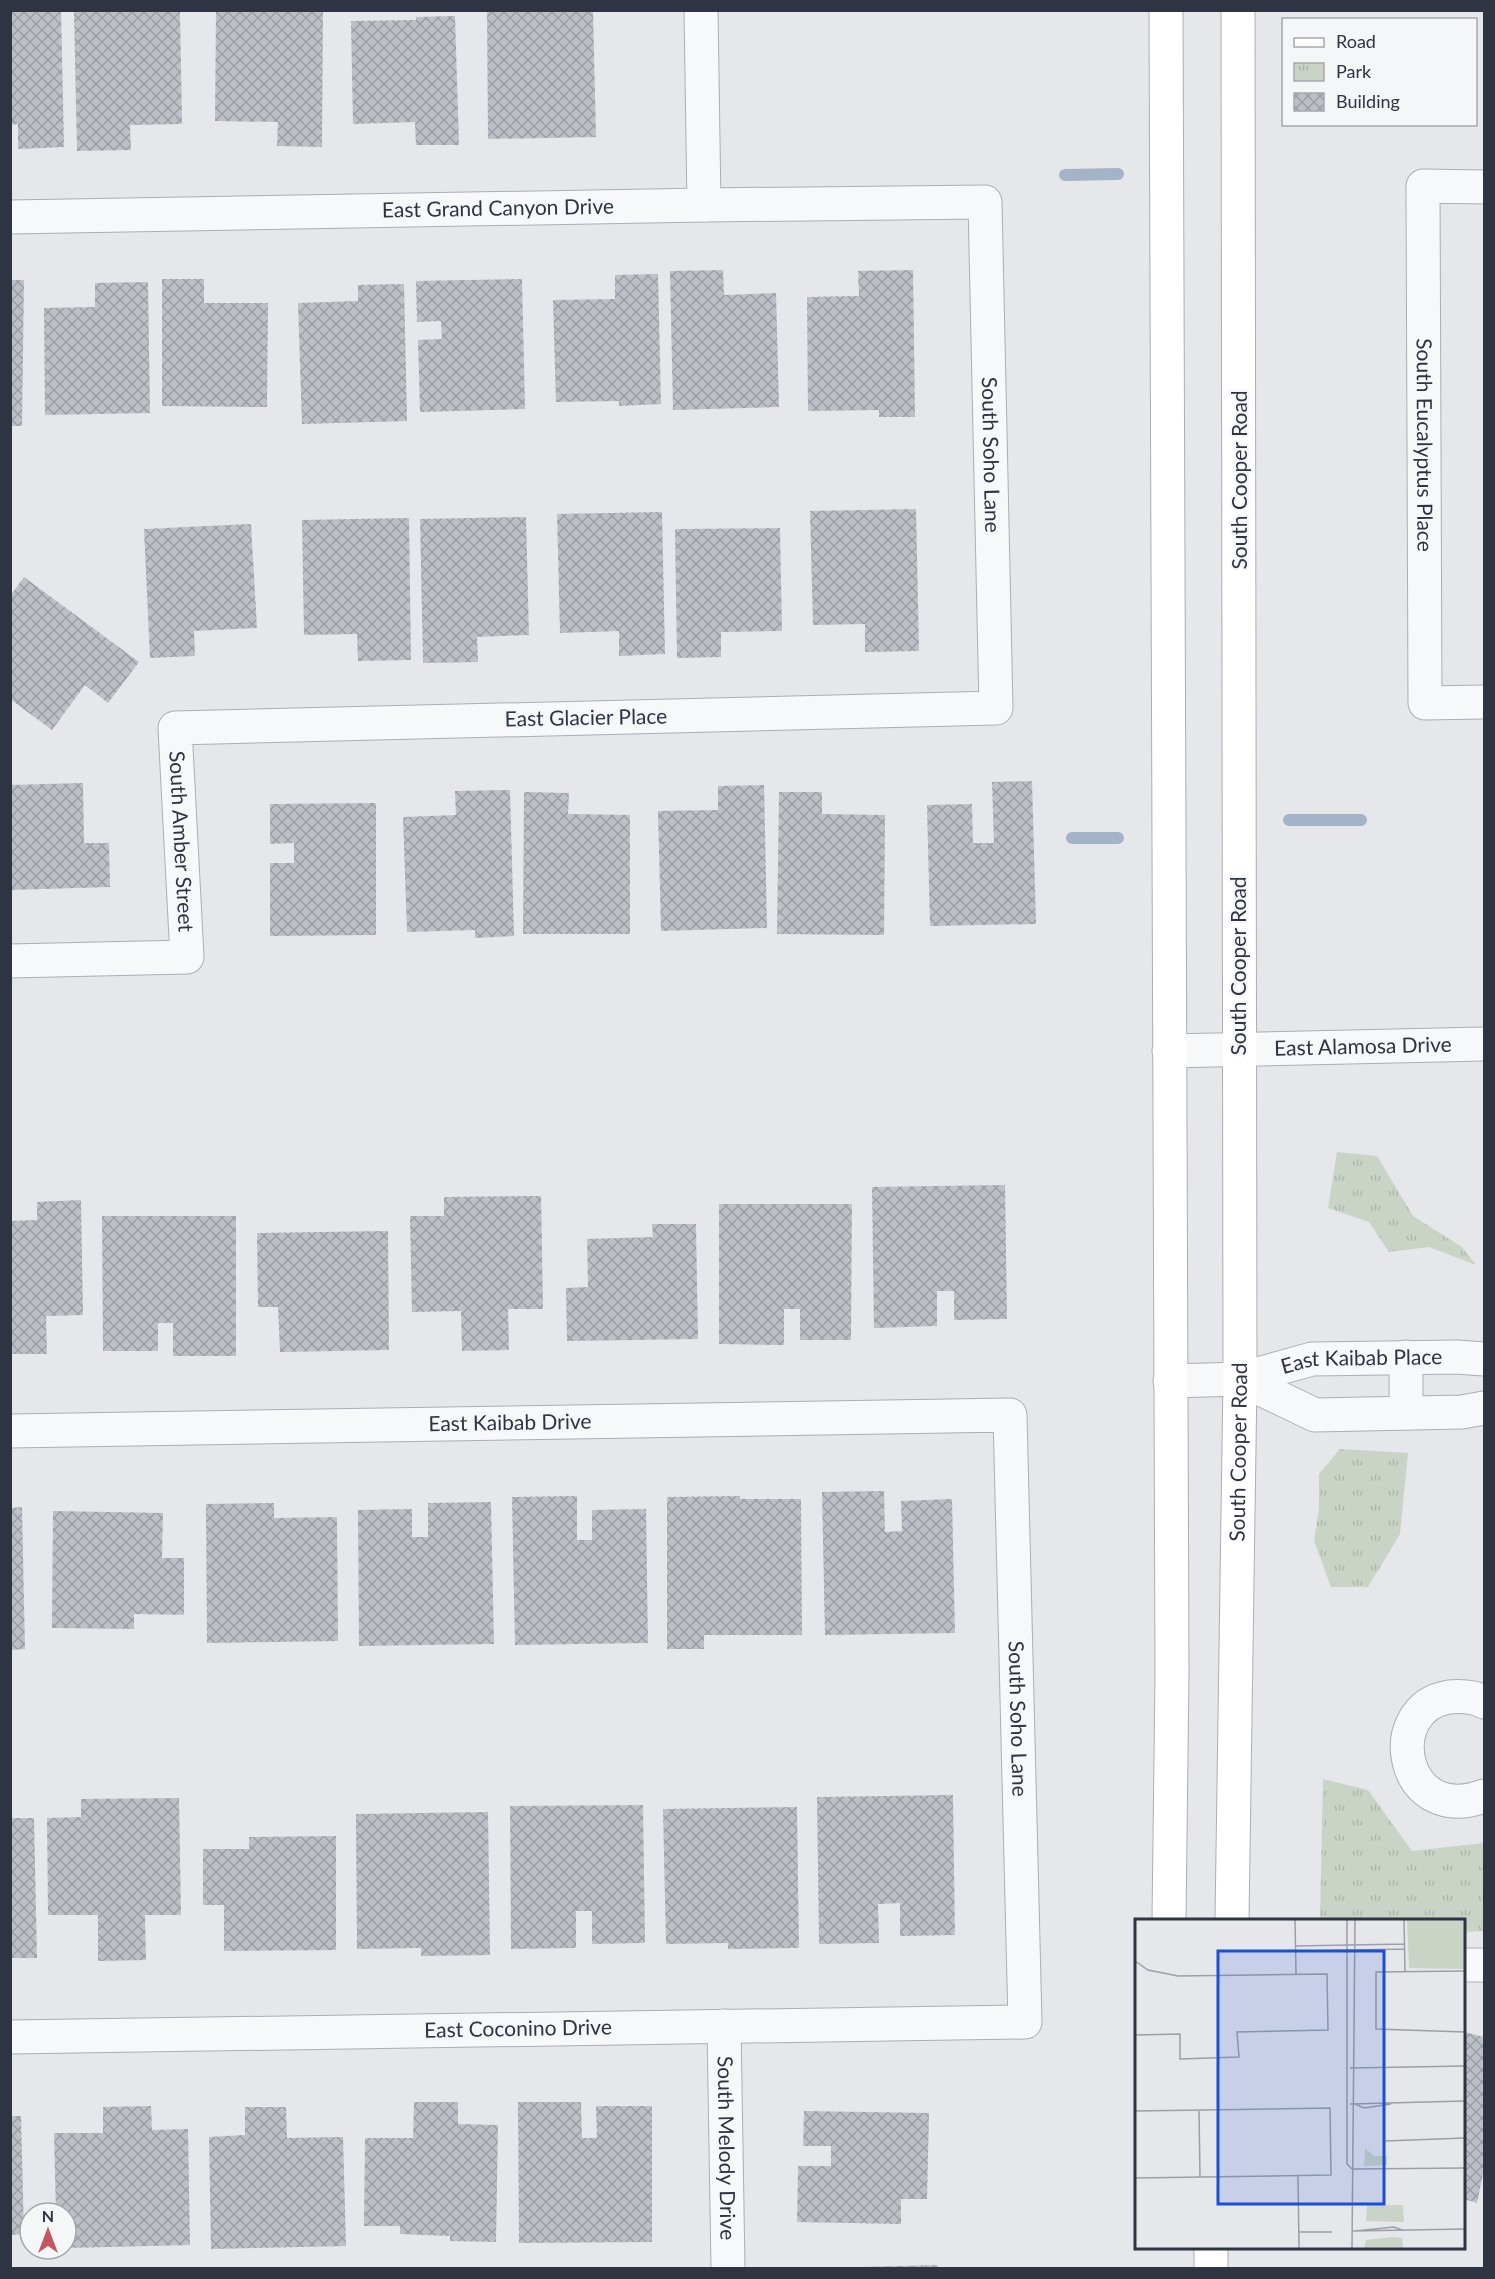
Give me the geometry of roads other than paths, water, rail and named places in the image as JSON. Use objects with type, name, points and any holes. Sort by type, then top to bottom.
[{"type":"main road","points":[[1166,10],[1172,1686],[1169,1919]]},
{"type":"main road","name":"South Cooper Road","points":[[1232,1919],[1240,1379],[1238,10]]},
{"type":"main road","points":[[1211,2249],[1211,2268]]},
{"type":"street","points":[[701,10],[704,205]]},
{"type":"street","name":"South Eucalyptus Place","points":[[1485,187],[1423,186],[1425,703],[1485,702]]},
{"type":"street","name":"East Grand Canyon Drive","points":[[10,217],[985,202]]},
{"type":"street","name":"South Soho Lane","points":[[985,202],[996,708]]},
{"type":"street","name":"East Glacier Place","points":[[175,728],[996,708]]},
{"type":"street","name":"South Amber Street","points":[[10,962],[187,957],[175,728]]},
{"type":"street","name":"East Alamosa Drive","points":[[1169,1051],[1485,1044]]},
{"type":"street","points":[[1406,1357],[1406,1413]]},
{"type":"street","name":"East Kaibab Place","points":[[1170,1381],[1240,1379],[1312,1359],[1406,1357],[1485,1359]]},
{"type":"street","name":"East Kaibab Place","points":[[1240,1379],[1315,1415],[1462,1412],[1485,1408]]},
{"type":"street","name":"South Soho Lane","points":[[1010,1415],[1024,2022]]},
{"type":"street","name":"East Kaibab Drive","points":[[10,1431],[1010,1415]]},
{"type":"street","points":[[1485,1702],[1461,1696],[1443,1698],[1427,1707],[1414,1720],[1407,1737],[1407,1755],[1412,1773],[1423,1787],[1437,1797],[1453,1801],[1469,1801],[1485,1796]]},
{"type":"street","points":[[1465,1965],[1485,1965]]},
{"type":"street","name":"East Coconino Drive","points":[[10,2037],[1024,2022]]},
{"type":"street","name":"South Melody Drive","points":[[724,2026],[728,2268]]},
{"type":"waterway","points":[[1065,175],[1118,174]]},
{"type":"waterway","points":[[1289,820],[1361,820]]},
{"type":"waterway","points":[[1072,838],[1118,838]]}]
